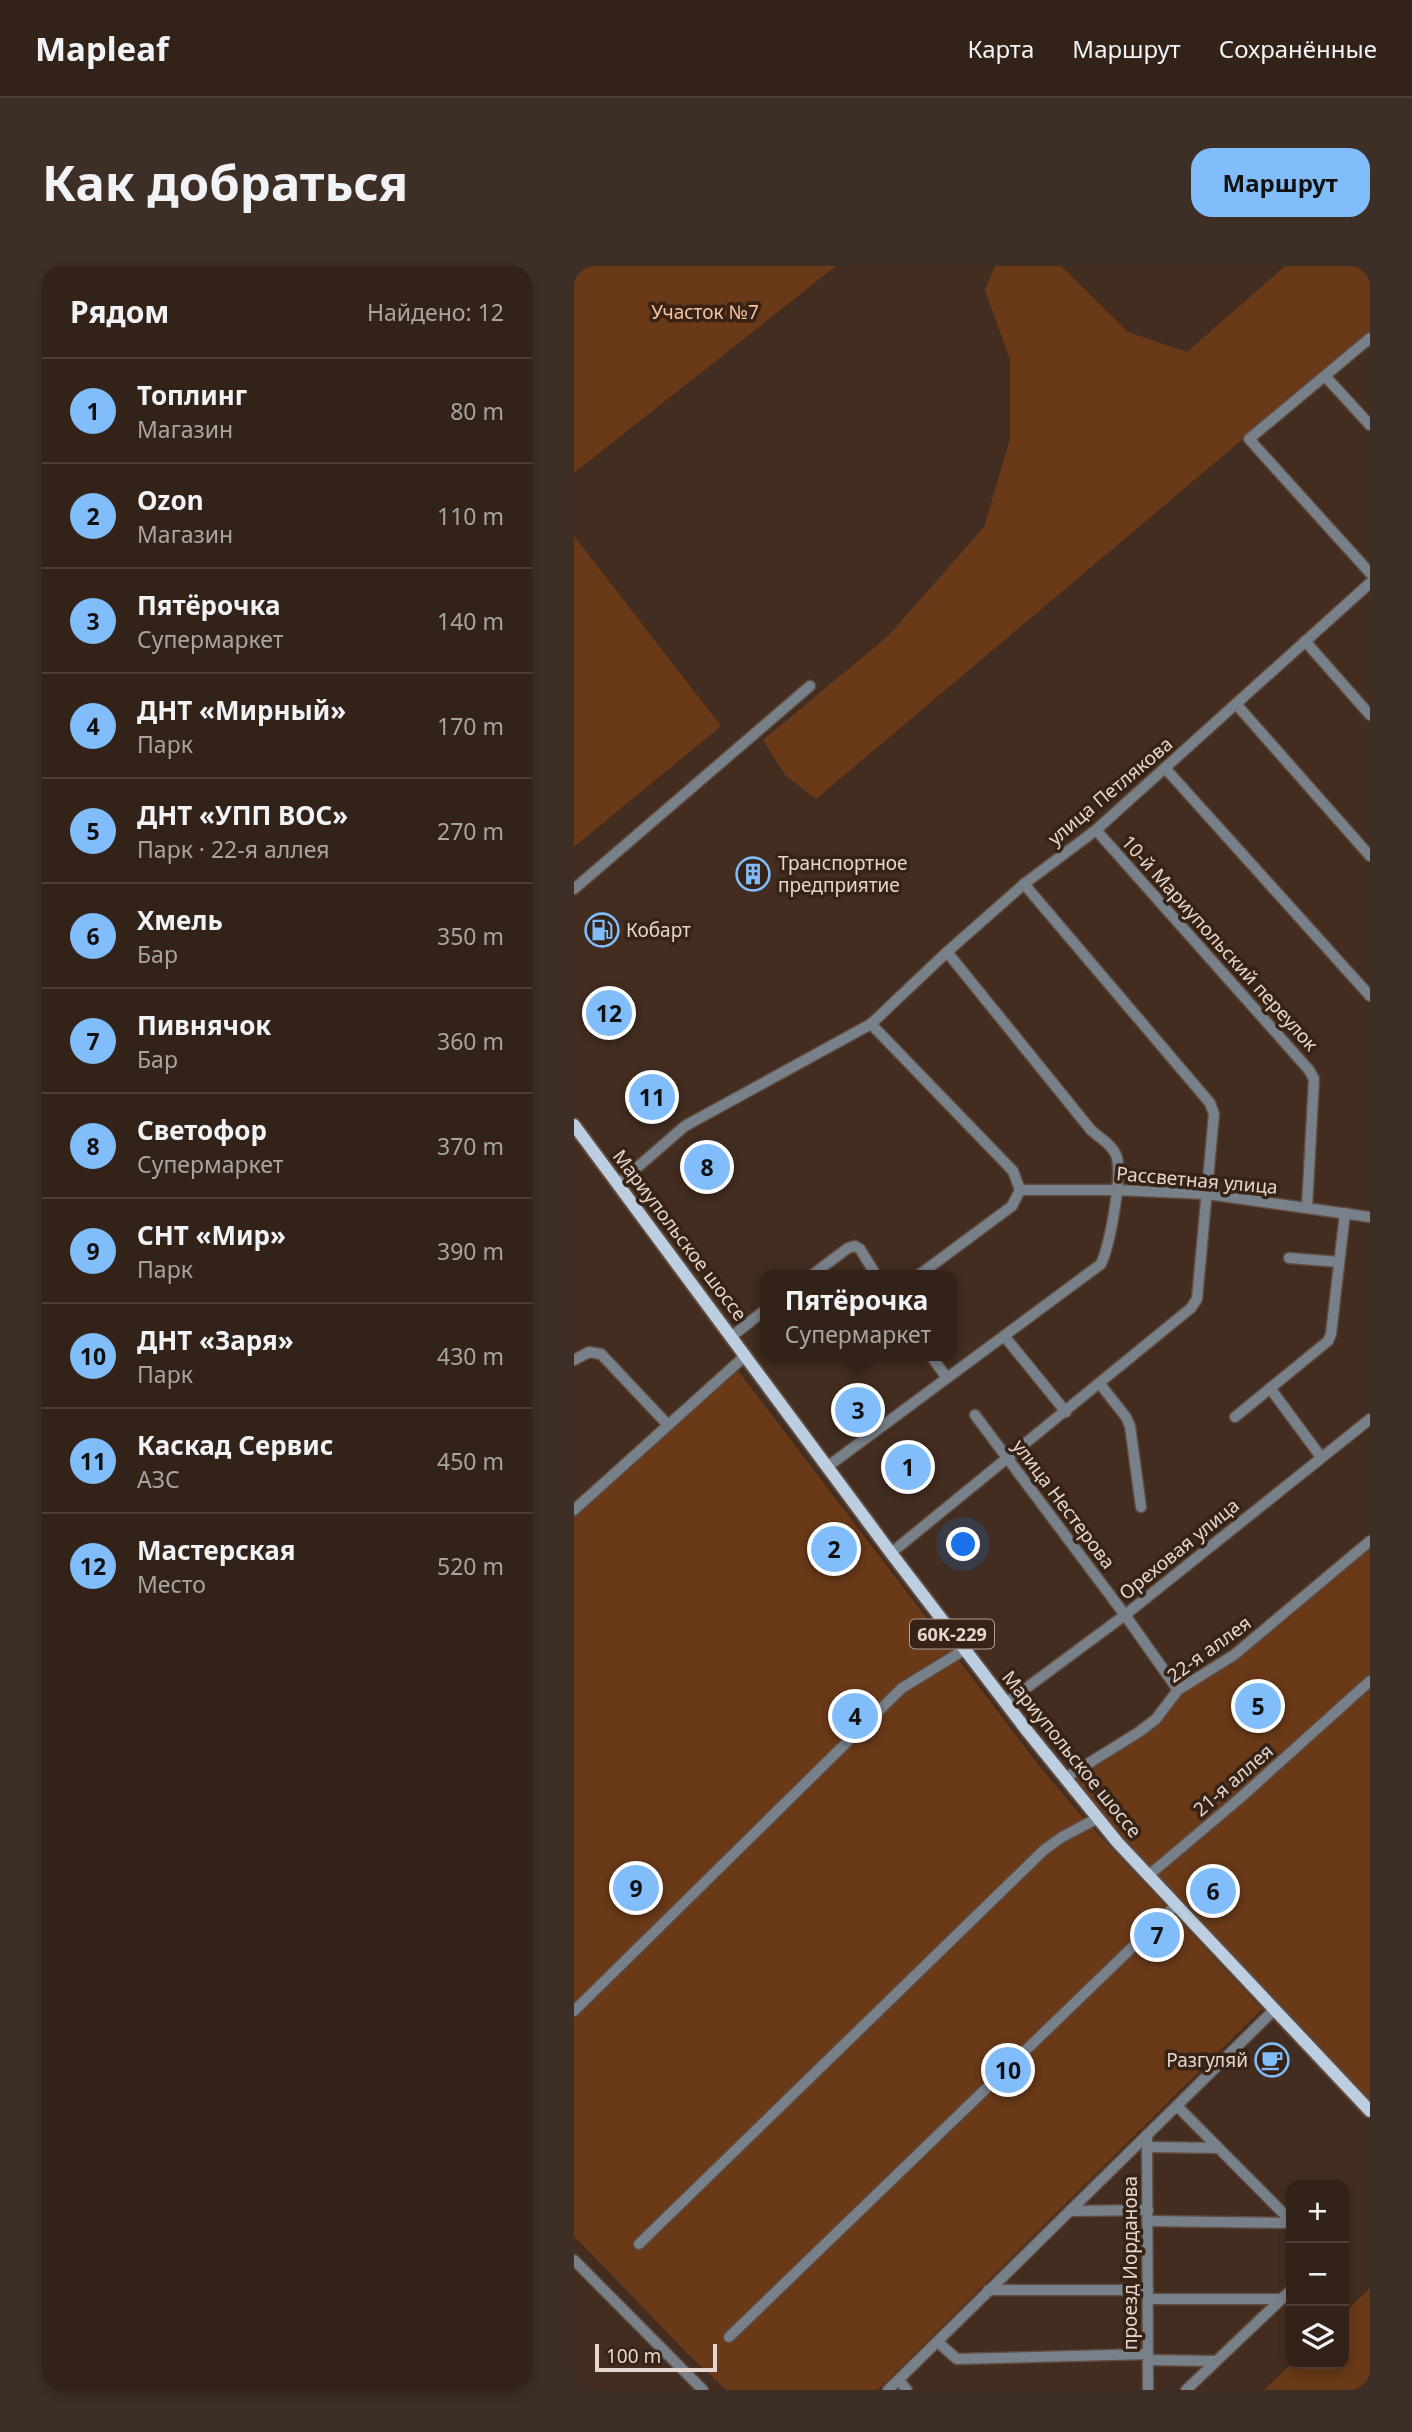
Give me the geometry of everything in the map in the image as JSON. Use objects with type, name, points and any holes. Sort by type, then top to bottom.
[{"type":"main road","name":"Мариупольское шоссе","points":[[574,1125],[891,1553],[1065,1778],[1149,1875],[1370,2111]]},
{"type":"street","points":[[1370,338],[1250,439],[1370,573]]},
{"type":"street","points":[[1325,376],[1370,425]]},
{"type":"street","name":"улица Петлякова","points":[[618,1184],[685,1126],[871,1024],[1024,884],[1096,830],[1370,583]]},
{"type":"street","points":[[1305,642],[1370,715]]},
{"type":"street","points":[[574,889],[810,686]]},
{"type":"street","points":[[1236,704],[1370,856]]},
{"type":"street","points":[[1165,768],[1370,996]]},
{"type":"street","name":"10-й Мариупольский переулок","points":[[1096,830],[1309,1070],[1314,1079],[1307,1208]]},
{"type":"street","points":[[891,1553],[1100,1384],[1191,1308],[1197,1299],[1214,1114],[1210,1103],[1024,884]]},
{"type":"street","points":[[827,1467],[1101,1264],[1107,1251],[1116,1190],[1117,1158],[1110,1145],[1091,1130],[947,952]]},
{"type":"street","points":[[871,1024],[1013,1171],[1020,1190],[1012,1206],[926,1270]]},
{"type":"street","name":"Рассветная улица","points":[[1020,1190],[1207,1194],[1370,1217]]},
{"type":"street","points":[[1235,1417],[1328,1341],[1345,1213]]},
{"type":"street","points":[[819,1270],[848,1248],[855,1246],[860,1249],[873,1270]]},
{"type":"street","points":[[1289,1258],[1339,1262]]},
{"type":"street","points":[[731,1336],[760,1314]]},
{"type":"street","points":[[1004,1337],[1066,1412]]},
{"type":"street","points":[[574,1360],[589,1352],[601,1354],[668,1425]]},
{"type":"street","points":[[574,1510],[745,1356]]},
{"type":"street","points":[[935,1361],[947,1378]]},
{"type":"street","points":[[1100,1384],[1130,1426],[1140,1507]]},
{"type":"street","points":[[1270,1388],[1321,1457]]},
{"type":"street","name":"улица Нестерова","points":[[975,1415],[1178,1690]]},
{"type":"street","name":"Ореховая улица","points":[[1006,1703],[1125,1615],[1370,1419]]},
{"type":"street","name":"22-я аллея","points":[[1065,1778],[1156,1719],[1178,1690],[1234,1655],[1370,1541]]},
{"type":"street","points":[[574,2011],[902,1688],[964,1650]]},
{"type":"street","name":"21-я аллея","points":[[1149,1875],[1239,1799],[1370,1681]]},
{"type":"street","points":[[639,2244],[1044,1850],[1098,1818]]},
{"type":"street","points":[[729,2337],[1177,1905]]},
{"type":"street","points":[[888,2390],[1275,2009]]},
{"type":"street","points":[[1177,2106],[1286,2217]]},
{"type":"street","name":"проезд Иорданова","points":[[1147,2135],[1148,2390]]},
{"type":"street","points":[[1148,2147],[1218,2148]]},
{"type":"street","points":[[1070,2211],[1286,2222]]},
{"type":"street","points":[[574,2260],[703,2390]]},
{"type":"street","points":[[988,2290],[1282,2299]]},
{"type":"street","points":[[1186,2390],[1286,2295]]},
{"type":"street","points":[[941,2345],[957,2359],[1148,2357],[1214,2361]]},
{"type":"green space","name":"Участок №7","points":[[574,266],[836,266],[574,473]]},
{"type":"green space","points":[[995,266],[1061,266],[1128,332],[1187,352],[1285,266],[1370,266],[1370,332],[816,799],[785,775],[763,740],[888,636],[984,527],[1010,439],[1010,360],[985,290]]},
{"type":"green space","points":[[574,536],[721,726],[574,847]]},
{"type":"green space","points":[[736,1368],[1037,1763],[1085,1820],[1262,2009],[878,2390],[726,2390],[574,2236],[574,1512]]},
{"type":"green space","points":[[1370,1541],[1370,2100],[1157,1875],[1070,1775],[1139,1732],[1181,1693]]},
{"type":"green space","points":[[1370,2288],[1370,2390],[1264,2390],[1286,2369],[1349,2369],[1349,2308]]},
{"type":"place","name":"Транспортное предприятие","points":[[753,874]]},
{"type":"place","name":"Кобарт","points":[[602,930]]},
{"type":"place","name":"Мастерская","points":[[609,1013]]},
{"type":"place","name":"Каскад Сервис","points":[[652,1097]]},
{"type":"place","name":"Светофор","points":[[707,1167]]},
{"type":"place","name":"Пятёрочка","points":[[858,1410]]},
{"type":"place","name":"Топлинг","points":[[908,1467]]},
{"type":"place","name":"Ozon","points":[[834,1549]]},
{"type":"place","name":"ДНТ «УПП ВОС»","points":[[1258,1706]]},
{"type":"place","name":"ДНТ «Мирный»","points":[[855,1716]]},
{"type":"place","name":"СНТ «Мир»","points":[[636,1888]]},
{"type":"place","name":"Хмель","points":[[1213,1891]]},
{"type":"place","name":"Пивнячок","points":[[1157,1935]]},
{"type":"place","name":"Разгуляй","points":[[1272,2060]]},
{"type":"place","name":"ДНТ «Заря»","points":[[1008,2070]]}]
